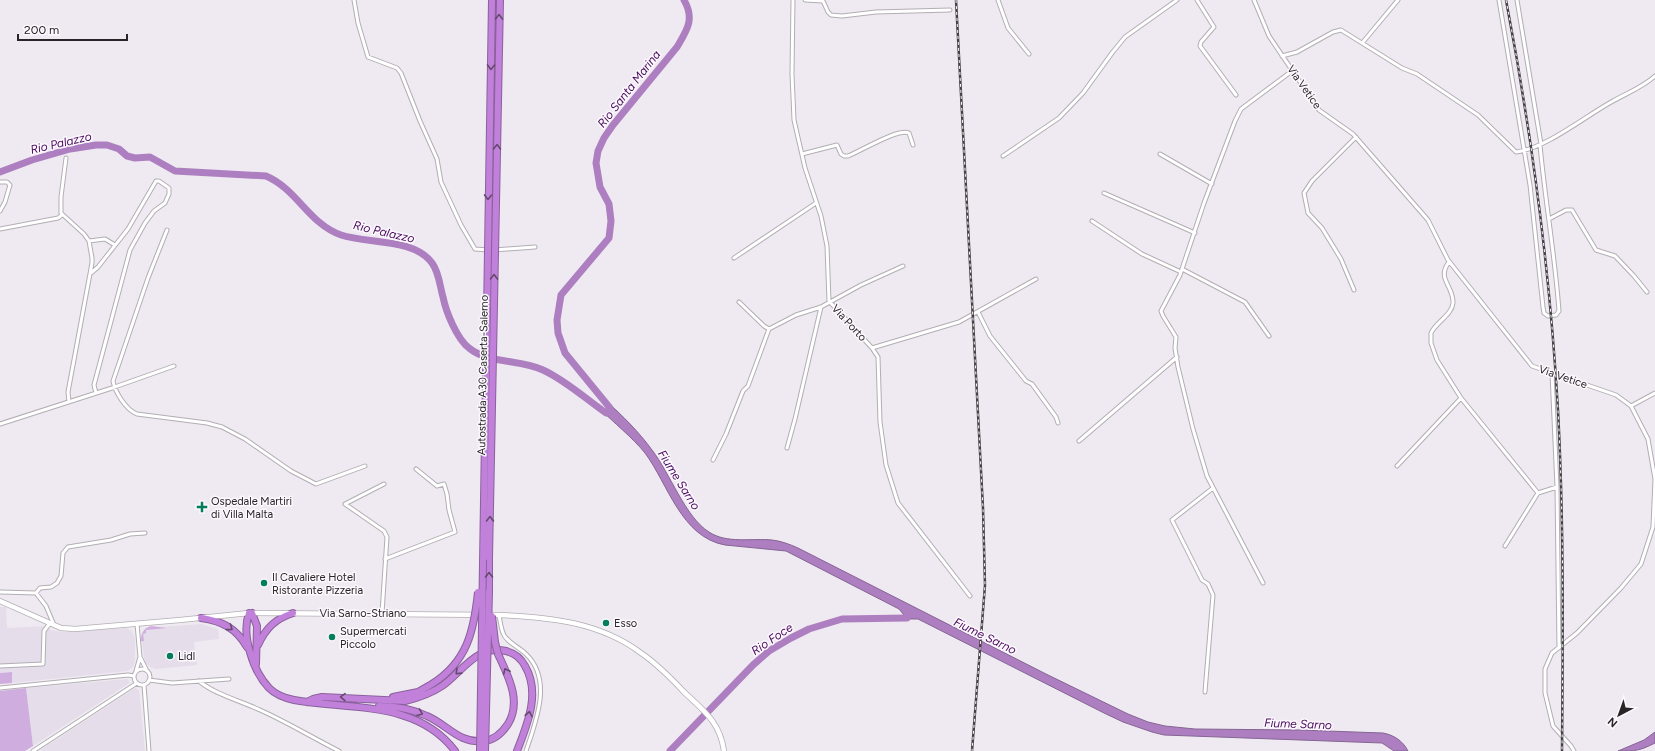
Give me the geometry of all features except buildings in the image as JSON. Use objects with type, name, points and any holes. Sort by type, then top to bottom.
[{"type":"highway","name":"Autostrada A30 Caserta-Salerno","points":[[480,751],[492,0]]},
{"type":"highway","name":"Autostrada A30 Caserta-Salerno","points":[[485,751],[500,0]]},
{"type":"highway","points":[[380,700],[418,692],[447,673],[456,664],[469,639],[476,607],[482,557]]},
{"type":"highway","points":[[354,707],[386,706],[405,708],[428,716],[467,740],[474,742],[491,740],[498,736],[508,724],[513,713],[514,703],[510,679],[498,654],[493,633],[493,601],[489,592]]},
{"type":"highway","points":[[251,613],[257,626],[256,666]]},
{"type":"highway","points":[[250,651],[246,625],[251,613]]},
{"type":"highway","points":[[257,649],[263,636],[271,625],[277,620],[293,613]]},
{"type":"highway","points":[[202,618],[225,624],[243,639],[264,681],[274,692],[283,697],[306,702],[386,710],[404,715],[424,724],[442,736],[456,751]]},
{"type":"highway","points":[[306,702],[322,697],[405,701],[430,694],[445,684],[469,662],[484,652],[493,650],[509,652],[524,663],[532,686],[529,717],[517,751]]},
{"type":"main road","name":"Via Sarno-Striano","points":[[0,601],[61,628],[75,629],[251,613],[499,615],[537,616],[560,620],[602,630],[642,653],[710,716],[720,731],[724,751]]},
{"type":"street","points":[[354,0],[366,53],[368,57],[397,68],[401,73],[437,159],[441,182],[472,246],[475,250],[534,247]]},
{"type":"street","name":"Via Porto","points":[[793,0],[792,74],[794,120],[827,246],[829,301],[872,348],[878,357],[880,422],[886,465],[898,503],[970,596]]},
{"type":"street","points":[[805,0],[823,1],[828,12],[835,15],[876,12],[950,10]]},
{"type":"street","points":[[998,0],[1008,28],[1029,54]]},
{"type":"street","points":[[1003,156],[1059,118],[1083,92],[1125,38],[1177,0]]},
{"type":"street","points":[[1197,0],[1214,27],[1201,42],[1200,46],[1236,95]]},
{"type":"street","name":"Via Vetice","points":[[1254,0],[1269,36],[1319,110],[1356,137],[1428,220],[1449,262],[1532,366],[1616,395],[1631,406],[1648,438],[1655,479],[1653,527],[1641,564],[1621,588],[1577,633],[1552,653],[1545,670],[1545,693],[1553,726],[1574,751]]},
{"type":"street","points":[[1363,42],[1398,0]]},
{"type":"street","points":[[1499,0],[1530,185],[1543,307],[1544,313],[1548,316],[1556,315],[1560,311],[1540,144],[1517,0]]},
{"type":"street","points":[[1282,56],[1297,52],[1333,32],[1342,30],[1402,68],[1417,74],[1478,114],[1516,152],[1525,151],[1540,144],[1655,76]]},
{"type":"street","points":[[1264,583],[1207,476],[1193,429],[1177,357],[1176,337],[1161,311],[1182,271],[1234,121],[1241,109],[1292,71]]},
{"type":"street","points":[[802,154],[837,145],[841,154],[848,156],[893,135],[904,132],[909,133],[913,145]]},
{"type":"street","points":[[1354,290],[1341,259],[1322,228],[1308,213],[1304,193],[1312,181],[1356,137]]},
{"type":"street","points":[[1160,154],[1212,184]]},
{"type":"street","points":[[66,158],[61,197],[62,215],[84,234],[89,241],[92,258],[91,273],[68,392],[69,402]]},
{"type":"street","points":[[91,273],[98,267],[128,229],[156,181],[159,181],[169,188],[169,194],[165,203],[154,211],[145,223],[130,250],[94,385],[96,393]]},
{"type":"street","points":[[0,182],[7,182],[10,185],[5,202],[0,211]]},
{"type":"street","points":[[1104,193],[1195,233]]},
{"type":"street","points":[[734,258],[816,203]]},
{"type":"street","points":[[1549,219],[1566,210],[1572,210],[1596,250],[1614,256],[1634,276],[1647,292]]},
{"type":"street","points":[[0,229],[58,218],[62,215]]},
{"type":"street","points":[[1092,221],[1142,254],[1182,271],[1245,302],[1269,336]]},
{"type":"street","points":[[167,230],[148,278],[113,381],[127,408],[132,412],[174,420],[207,423],[222,427],[245,439],[314,484],[366,466]]},
{"type":"street","points":[[89,241],[105,239],[115,245]]},
{"type":"street","points":[[1449,262],[1444,269],[1444,274],[1452,297],[1452,305],[1445,316],[1432,330],[1430,337],[1433,352],[1461,398],[1538,493]]},
{"type":"street","points":[[713,460],[726,434],[742,391],[748,386],[769,329],[796,315],[821,307],[829,301],[861,285],[903,266]]},
{"type":"street","points":[[872,348],[952,325],[1036,279]]},
{"type":"street","points":[[739,302],[769,329]]},
{"type":"street","points":[[787,448],[797,413],[821,307]]},
{"type":"street","points":[[978,312],[990,336],[1026,380],[1032,384],[1058,419],[1058,423]]},
{"type":"street","points":[[1079,441],[1177,357]]},
{"type":"street","points":[[0,424],[115,387],[174,366]]},
{"type":"street","points":[[1552,373],[1557,486],[1559,648]]},
{"type":"street","points":[[1631,406],[1655,393]]},
{"type":"street","points":[[1397,466],[1461,398]]},
{"type":"street","points":[[385,559],[455,532],[449,510],[448,494],[444,484],[437,486],[416,469]]},
{"type":"street","points":[[382,613],[387,537],[384,531],[345,504],[384,484]]},
{"type":"street","points":[[1505,546],[1538,493],[1557,486]]},
{"type":"street","points":[[1205,692],[1213,595],[1208,584],[1202,580],[1172,520],[1213,488]]},
{"type":"street","points":[[36,593],[40,588],[51,587],[57,582],[61,576],[63,553],[68,547],[145,533]]},
{"type":"street","points":[[0,592],[36,593]]},
{"type":"street","points":[[0,666],[44,664],[44,631],[52,624],[46,606],[36,593]]},
{"type":"street","points":[[499,615],[503,634],[509,641],[526,654],[533,663],[540,684],[539,712],[526,751]]},
{"type":"street","points":[[137,624],[140,657],[134,676],[137,683]]},
{"type":"street","points":[[32,751],[137,683],[144,684],[149,680],[150,673],[146,669],[140,657]]},
{"type":"street","points":[[136,671],[141,668],[146,669]]},
{"type":"street","points":[[0,688],[128,675],[134,676]]},
{"type":"street","points":[[149,680],[167,683],[229,679]]},
{"type":"street","points":[[199,681],[220,693],[280,719],[290,726],[339,751]]},
{"type":"street","points":[[144,684],[149,751]]},
{"type":"shaded area","name":"Fiume Sarno","points":[[606,401],[630,424],[652,450],[692,516],[700,525],[716,536],[740,540],[772,540],[795,547],[1046,674],[1128,714],[1148,722],[1165,726],[1195,729],[1299,730],[1383,733],[1398,739],[1404,744],[1408,751],[1394,751],[1382,743],[1164,735],[1123,722],[918,619],[898,619],[904,615],[899,609],[786,551],[725,545],[710,540],[697,532],[686,521],[677,508],[645,453],[599,408],[600,407],[607,410],[608,407]]},
{"type":"shaded area","points":[[0,607],[6,607],[7,628],[46,626],[50,630],[65,632],[126,628],[132,631],[135,639],[135,661],[133,667],[127,671],[12,683],[12,672],[0,673]]},
{"type":"shaded area","points":[[202,624],[218,629],[219,639],[194,642],[197,665],[156,669],[145,663],[141,636],[147,628]]},
{"type":"shaded area","points":[[151,626],[167,628],[146,630],[146,633],[143,634],[144,641],[141,641],[143,631]]},
{"type":"shaded area","points":[[12,672],[12,683],[0,684],[0,673]]},
{"type":"shaded area","points":[[127,679],[130,682],[128,684],[33,746],[26,688]]},
{"type":"shaded area","points":[[26,688],[33,746],[25,751],[0,751],[0,691]]},
{"type":"shaded area","points":[[135,688],[139,690],[145,751],[39,751]]},
{"type":"shaded area","points":[[1655,732],[1655,743],[1637,750],[1618,751],[1644,740]]},
{"type":"waterway","name":"Rio Santa Marina","points":[[610,408],[565,353],[558,333],[557,320],[561,295],[609,238],[611,221],[609,204],[600,187],[596,163],[598,151],[604,138],[613,125],[681,41],[687,30],[689,19],[689,13],[684,0]]},
{"type":"waterway","name":"Rio Palazzo","points":[[0,172],[32,160],[70,149],[107,145],[119,149],[127,156],[135,158],[150,157],[175,171],[266,176],[286,189],[311,215],[330,230],[352,238],[390,243],[414,249],[424,255],[432,263],[436,271],[444,303],[456,332],[469,348],[485,357],[525,364],[543,370],[567,384],[606,413]]},
{"type":"waterway","name":"Rio Foce","points":[[670,751],[753,665],[769,651],[791,638],[809,629],[842,619],[907,618]]},
{"type":"railway","points":[[956,0],[983,508],[985,585],[972,751]]},
{"type":"railway","points":[[1506,0],[1524,102],[1539,204],[1555,358],[1560,452],[1562,537],[1562,751]]},
{"type":"place","name":"Ospedale Martiri di Villa Malta","points":[[202,507]]},
{"type":"place","name":"Il Cavaliere Hotel Ristorante Pizzeria","points":[[264,583]]},
{"type":"place","name":"Esso","points":[[606,623]]},
{"type":"place","name":"Supermercati Piccolo","points":[[332,637]]},
{"type":"place","name":"Lidl","points":[[170,656]]}]
